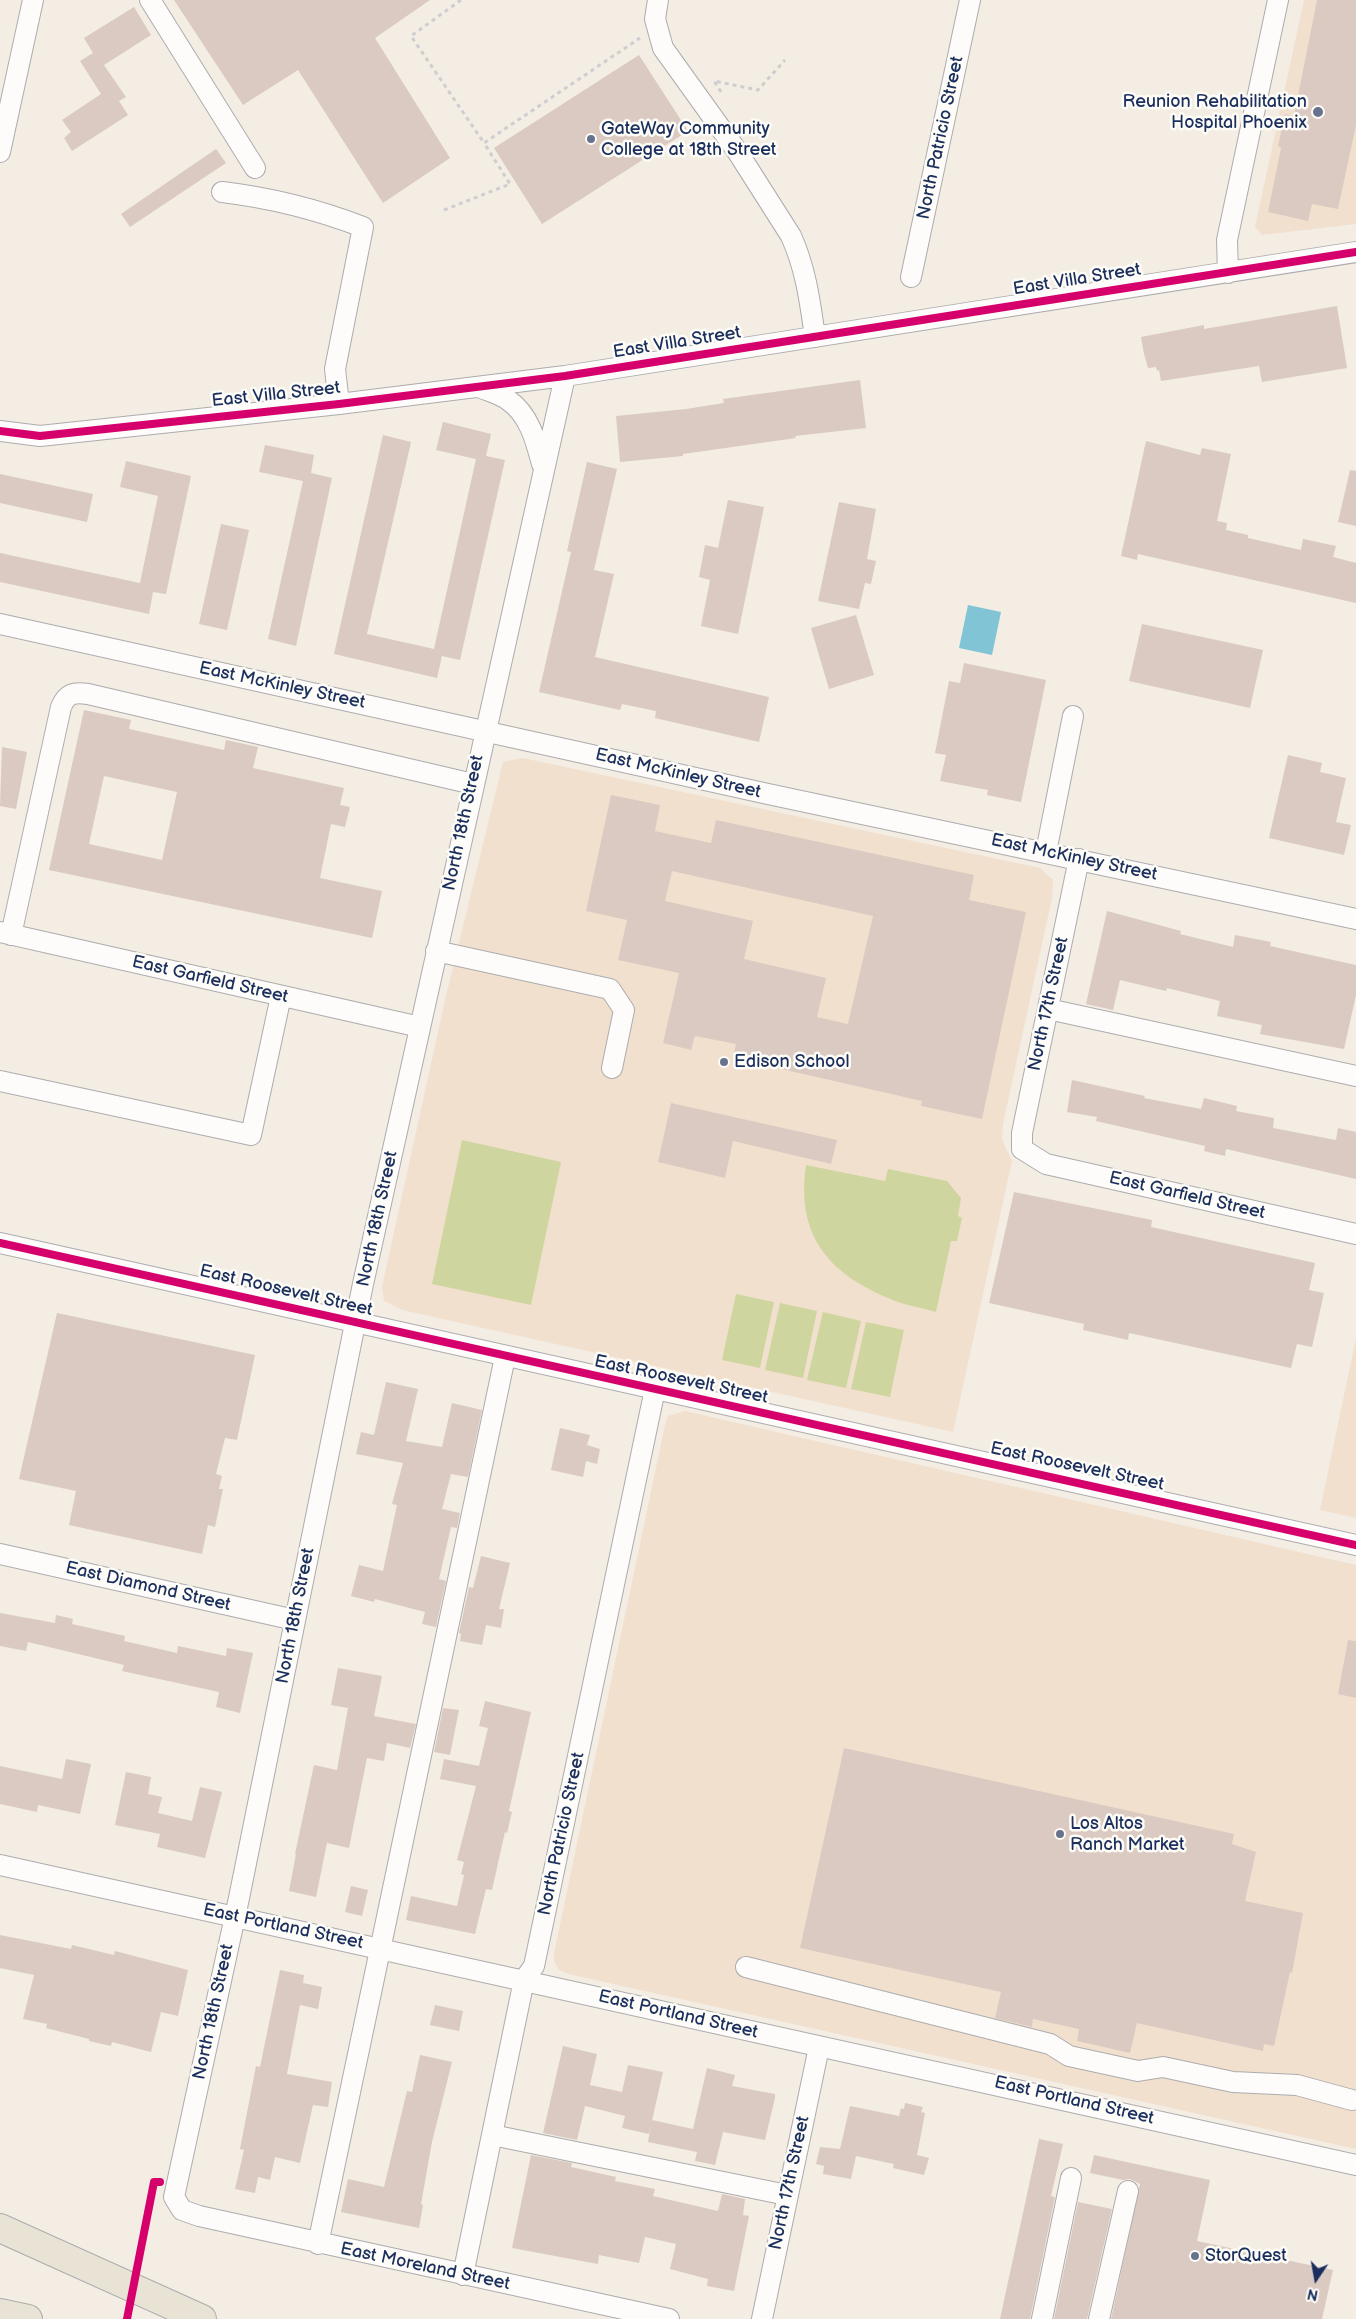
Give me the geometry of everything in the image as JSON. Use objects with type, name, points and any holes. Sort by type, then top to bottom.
[{"type":"highway","points":[[0,2228],[202,2319]]},
{"type":"highway","points":[[0,2313],[28,2319]]},
{"type":"street","points":[[0,152],[33,0]]},
{"type":"street","points":[[150,0],[255,168]]},
{"type":"street","points":[[658,0],[655,19],[663,48],[737,151],[795,244],[805,272],[815,337]]},
{"type":"street","name":"North Patricio Street","points":[[911,276],[970,0]]},
{"type":"street","points":[[1228,273],[1227,240],[1278,0]]},
{"type":"street","points":[[222,192],[270,198],[323,212],[364,227],[335,369],[339,404]]},
{"type":"street","name":"East Villa Street","points":[[0,431],[40,436],[339,404],[564,376],[1356,252]]},
{"type":"street","name":"North 18th Street","points":[[182,2210],[174,2197],[175,2187],[235,1917],[355,1322],[472,784],[564,376]]},
{"type":"street","points":[[479,387],[508,400],[517,410],[534,434],[543,466]]},
{"type":"street","name":"East McKinley Street","points":[[0,624],[768,794],[1356,919]]},
{"type":"street","points":[[5,934],[61,707],[66,696],[70,694],[88,694],[472,784]]},
{"type":"street","points":[[1046,852],[1074,716]]},
{"type":"street","name":"North 17th Street","points":[[1022,1149],[1022,1133],[1079,859]]},
{"type":"street","name":"East Garfield Street","points":[[5,934],[420,1027]]},
{"type":"street","points":[[436,951],[610,990],[624,1010],[612,1068]]},
{"type":"street","points":[[0,1081],[251,1135],[281,996]]},
{"type":"street","points":[[1048,1009],[1356,1076]]},
{"type":"street","name":"East Garfield Street","points":[[1022,1149],[1046,1164],[1356,1234]]},
{"type":"street","name":"East Roosevelt Street","points":[[0,1243],[1356,1545]]},
{"type":"street","points":[[318,2244],[505,1357]]},
{"type":"street","name":"North Patricio Street","points":[[463,2275],[524,1980],[534,1966],[536,1958],[655,1389]]},
{"type":"street","name":"East Diamond Street","points":[[0,1554],[295,1620]]},
{"type":"street","name":"East Portland Street","points":[[0,1865],[1356,2164]]},
{"type":"street","points":[[746,1967],[1050,2044],[1069,2056],[1095,2062],[1138,2071],[1163,2067],[1233,2082],[1297,2085],[1352,2100]]},
{"type":"street","name":"North 17th Street","points":[[762,2319],[819,2047]]},
{"type":"street","points":[[492,2135],[787,2195]]},
{"type":"street","points":[[1042,2319],[1071,2178]]},
{"type":"street","points":[[1099,2319],[1128,2191]]},
{"type":"street","name":"East Moreland Street","points":[[182,2210],[198,2216],[318,2244],[669,2319]]},
{"type":"path","points":[[444,210],[510,184],[411,36],[462,0]]},
{"type":"path","points":[[484,143],[640,37]]},
{"type":"path","points":[[726,98],[714,81],[758,90],[785,60]]},
{"type":"path","points":[[127,2319],[154,2182],[160,2182]]},
{"type":"shaded area","name":"Reunion Rehabilitation Hospital Phoenix","points":[[1304,0],[1356,0],[1356,224],[1262,235],[1255,227]]},
{"type":"shaded area","name":"Edison School","points":[[523,758],[1040,868],[1053,880],[1052,898],[1003,1124],[1002,1140],[1012,1161],[953,1432],[402,1310],[384,1301],[382,1287],[445,1000],[503,762]]},
{"type":"shaded area","points":[[1356,1338],[1356,1518],[1320,1510]]},
{"type":"shaded area","points":[[685,1411],[1356,1565],[1356,2149],[568,1974],[559,1970],[554,1961],[554,1953],[665,1425],[668,1416]]},
{"type":"green space","points":[[462,1140],[561,1162],[531,1305],[432,1284]]},
{"type":"green space","points":[[806,1165],[885,1181],[888,1169],[947,1181],[961,1198],[958,1216],[962,1218],[957,1241],[951,1241],[936,1312],[893,1300],[866,1288],[832,1262],[820,1247],[811,1230],[806,1211],[804,1189]]},
{"type":"green space","points":[[736,1294],[774,1302],[760,1368],[722,1360]]},
{"type":"green space","points":[[780,1303],[817,1311],[803,1378],[765,1370]]},
{"type":"green space","points":[[823,1312],[861,1321],[846,1388],[807,1380]]},
{"type":"green space","points":[[866,1322],[904,1330],[890,1397],[851,1389]]},
{"type":"water","points":[[968,605],[1001,612],[992,655],[959,648]]},
{"type":"building","points":[[174,0],[430,0],[375,38],[450,158],[383,203],[298,70],[243,105]]},
{"type":"building","name":"Reunion Rehabilitation Hospital Phoenix","points":[[1317,0],[1356,0],[1356,125],[1338,209],[1312,204],[1308,221],[1268,212],[1281,148],[1278,146],[1285,114],[1294,116]]},
{"type":"building","points":[[134,7],[151,35],[104,65],[126,97],[119,101],[128,115],[72,151],[64,138],[71,132],[62,120],[101,94],[80,61],[93,53],[84,38]]},
{"type":"building","name":"GateWay Community College at 18th Street","points":[[639,55],[688,131],[542,224],[494,148]]},
{"type":"building","points":[[216,149],[226,163],[130,227],[121,214]]},
{"type":"building","points":[[1337,306],[1347,368],[1262,382],[1259,366],[1161,381],[1159,370],[1157,371],[1156,367],[1148,368],[1141,337],[1204,325],[1204,329]]},
{"type":"building","points":[[860,380],[866,428],[795,436],[796,438],[683,454],[683,456],[620,462],[616,416],[686,409],[724,403],[723,399]]},
{"type":"building","points":[[443,422],[491,434],[486,456],[505,460],[460,660],[442,656],[437,678],[334,654],[383,435],[411,442],[367,634],[434,649],[476,459],[436,450]]},
{"type":"building","points":[[1146,441],[1200,455],[1202,448],[1231,454],[1217,521],[1227,523],[1226,530],[1248,535],[1248,538],[1301,550],[1303,539],[1336,546],[1333,557],[1356,563],[1356,603],[1138,554],[1137,560],[1121,556]]},
{"type":"building","points":[[265,445],[314,455],[311,473],[332,478],[296,646],[268,639],[303,481],[259,472]]},
{"type":"building","points":[[126,461],[191,476],[166,594],[153,592],[149,614],[0,582],[0,553],[140,583],[158,496],[120,487]]},
{"type":"building","points":[[587,462],[617,469],[594,570],[614,574],[595,657],[769,697],[759,742],[655,718],[656,711],[622,704],[620,710],[539,692],[571,552],[567,551]]},
{"type":"building","points":[[1350,470],[1356,471],[1356,526],[1338,522]]},
{"type":"building","points":[[0,474],[93,494],[87,522],[0,503]]},
{"type":"building","points":[[728,500],[764,507],[738,634],[701,626],[710,580],[699,577],[705,545],[718,548]]},
{"type":"building","points":[[839,502],[876,509],[867,559],[876,561],[871,584],[865,583],[859,609],[818,601]]},
{"type":"building","points":[[221,524],[249,530],[227,630],[199,624]]},
{"type":"building","points":[[856,615],[874,675],[829,689],[811,628]]},
{"type":"building","points":[[1142,624],[1263,650],[1250,708],[1129,681]]},
{"type":"building","points":[[964,663],[1046,680],[1021,802],[987,795],[988,790],[940,781],[946,755],[935,753],[949,681],[960,683]]},
{"type":"building","points":[[84,710],[131,720],[129,729],[224,750],[226,740],[258,747],[253,768],[344,788],[340,805],[350,807],[345,827],[331,824],[320,878],[382,891],[372,938],[49,870]],"holes":[[[104,776],[177,792],[162,860],[89,844]]]},
{"type":"building","points":[[2,747],[27,752],[16,809],[0,806]]},
{"type":"building","points":[[1288,755],[1322,763],[1320,772],[1346,778],[1336,822],[1351,825],[1344,855],[1269,838]]},
{"type":"building","points":[[611,795],[660,805],[655,831],[711,843],[716,820],[974,875],[969,900],[1026,912],[982,1119],[921,1106],[922,1101],[733,1058],[736,1044],[695,1036],[691,1050],[663,1043],[679,973],[618,960],[627,920],[586,911]],"holes":[[[672,871],[873,916],[848,1024],[817,1017],[826,978],[744,959],[753,921],[665,901]]]},
{"type":"building","points":[[1107,911],[1181,931],[1180,934],[1233,947],[1235,935],[1271,942],[1270,946],[1356,965],[1356,995],[1344,1049],[1260,1034],[1262,1025],[1217,1016],[1220,1001],[1167,988],[1166,991],[1120,980],[1113,1010],[1086,1004]]},
{"type":"building","points":[[1072,1080],[1145,1096],[1144,1098],[1201,1109],[1204,1098],[1237,1106],[1236,1111],[1274,1118],[1273,1128],[1336,1140],[1338,1128],[1356,1132],[1356,1179],[1226,1149],[1225,1156],[1204,1151],[1205,1146],[1096,1121],[1097,1117],[1067,1112]]},
{"type":"building","points":[[671,1103],[837,1140],[831,1164],[733,1141],[725,1178],[658,1162]]},
{"type":"building","points":[[1014,1192],[1152,1220],[1151,1227],[1315,1263],[1309,1290],[1324,1293],[1312,1347],[1297,1344],[1291,1368],[1129,1333],[1128,1340],[1083,1330],[1084,1324],[989,1303]]},
{"type":"building","points":[[57,1313],[255,1355],[237,1440],[225,1438],[216,1474],[222,1476],[219,1489],[223,1489],[215,1527],[208,1525],[202,1554],[69,1525],[76,1491],[19,1479]]},
{"type":"building","points":[[386,1382],[418,1389],[406,1441],[442,1447],[452,1403],[482,1410],[468,1477],[451,1474],[442,1509],[460,1513],[457,1528],[451,1527],[439,1579],[446,1581],[436,1627],[422,1624],[425,1612],[375,1599],[374,1602],[351,1596],[359,1565],[383,1571],[397,1505],[392,1504],[403,1463],[356,1454],[361,1432],[374,1435]]},
{"type":"building","points":[[560,1428],[590,1435],[587,1445],[600,1449],[597,1464],[586,1461],[583,1477],[551,1470]]},
{"type":"building","points":[[481,1556],[510,1563],[499,1609],[504,1609],[501,1628],[486,1625],[482,1645],[460,1641],[461,1634],[459,1633],[469,1587],[473,1588]]},
{"type":"building","points":[[0,1613],[55,1623],[56,1615],[73,1619],[72,1624],[125,1636],[124,1641],[177,1653],[178,1646],[226,1656],[227,1648],[253,1653],[240,1713],[216,1707],[219,1692],[122,1671],[124,1665],[28,1642],[26,1651],[0,1646]]},
{"type":"building","points":[[1348,1640],[1356,1641],[1356,1698],[1338,1694]]},
{"type":"building","points":[[338,1668],[382,1676],[374,1716],[416,1724],[410,1748],[387,1743],[384,1761],[367,1758],[349,1848],[327,1843],[316,1897],[289,1891],[314,1765],[337,1770],[348,1708],[331,1705]]},
{"type":"building","points":[[485,1701],[531,1712],[509,1811],[512,1812],[507,1833],[505,1832],[492,1890],[486,1889],[475,1934],[406,1920],[411,1896],[457,1906],[464,1875],[461,1874],[464,1862],[457,1860],[476,1786],[440,1779],[444,1759],[479,1766],[488,1728],[479,1726]]},
{"type":"building","points":[[443,1708],[459,1710],[450,1755],[434,1752]]},
{"type":"building","points":[[844,1748],[1234,1834],[1232,1844],[1256,1852],[1245,1901],[1303,1913],[1292,1973],[1290,1972],[1274,2046],[1264,2044],[1263,2051],[1137,2023],[1130,2053],[1077,2041],[1079,2029],[1033,2019],[1032,2027],[995,2018],[1001,1992],[800,1948]]},
{"type":"building","points":[[66,1759],[91,1764],[80,1814],[38,1805],[37,1812],[0,1804],[0,1766],[62,1779]]},
{"type":"building","points":[[126,1772],[151,1777],[148,1794],[162,1797],[158,1813],[192,1821],[200,1787],[222,1792],[205,1858],[157,1847],[160,1834],[115,1825]]},
{"type":"building","points":[[351,1886],[368,1890],[362,1916],[345,1912]]},
{"type":"building","points":[[0,1935],[71,1949],[72,1945],[114,1955],[115,1951],[188,1970],[178,2016],[161,2012],[151,2052],[112,2042],[111,2046],[89,2041],[89,2039],[46,2028],[47,2024],[23,2019],[34,1975],[0,1968]]},
{"type":"building","points":[[280,1970],[304,1975],[303,1983],[322,1987],[318,2009],[300,2005],[287,2074],[332,2082],[328,2107],[313,2105],[300,2163],[275,2157],[270,2180],[258,2177],[255,2193],[235,2189],[244,2150],[240,2149],[256,2066],[260,2067]]},
{"type":"building","points":[[435,2005],[463,2011],[459,2031],[430,2025]]},
{"type":"building","points":[[563,2046],[597,2054],[590,2085],[622,2092],[628,2065],[663,2072],[649,2134],[622,2128],[625,2116],[585,2106],[577,2140],[543,2133]]},
{"type":"building","points":[[420,2055],[452,2062],[432,2142],[421,2204],[423,2205],[419,2228],[341,2212],[348,2179],[384,2187],[407,2091],[412,2092]]},
{"type":"building","points":[[707,2068],[735,2075],[732,2086],[775,2094],[765,2140],[723,2132],[715,2165],[695,2161],[697,2152],[648,2142],[652,2120],[693,2129]]},
{"type":"building","points":[[905,2103],[923,2107],[921,2112],[925,2113],[917,2155],[929,2158],[924,2175],[893,2168],[894,2164],[856,2156],[851,2179],[823,2174],[824,2166],[816,2164],[820,2147],[840,2149],[850,2106],[899,2116],[901,2108],[904,2109]]},
{"type":"building","points":[[1039,2139],[1063,2144],[1051,2196],[1055,2197],[1030,2319],[1000,2319]]},
{"type":"building","points":[[531,2155],[572,2163],[571,2167],[616,2177],[615,2181],[655,2189],[653,2196],[718,2211],[722,2194],[745,2199],[743,2215],[749,2216],[734,2291],[707,2286],[708,2279],[670,2269],[676,2244],[645,2237],[639,2263],[599,2255],[598,2264],[512,2248]]},
{"type":"building","name":"StorQuest","points":[[1094,2155],[1210,2180],[1197,2241],[1333,2270],[1322,2319],[1111,2319],[1140,2184],[1130,2179],[1123,2180],[1090,2173]]},
{"type":"building","points":[[1078,2202],[1112,2209],[1087,2319],[1054,2319]]},
{"type":"cycle path","points":[[0,431],[40,436],[339,404],[565,376],[1356,252]]},
{"type":"cycle path","points":[[0,1243],[1356,1545]]},
{"type":"cycle path","points":[[127,2319],[154,2182],[160,2182]]},
{"type":"place","name":"Reunion Rehabilitation Hospital Phoenix","points":[[1318,112]]},
{"type":"place","name":"GateWay Community College at 18th Street","points":[[591,139]]},
{"type":"place","name":"Edison School","points":[[724,1062]]},
{"type":"place","name":"Los Altos Ranch Market","points":[[1060,1834]]},
{"type":"place","name":"StorQuest","points":[[1195,2256]]}]
